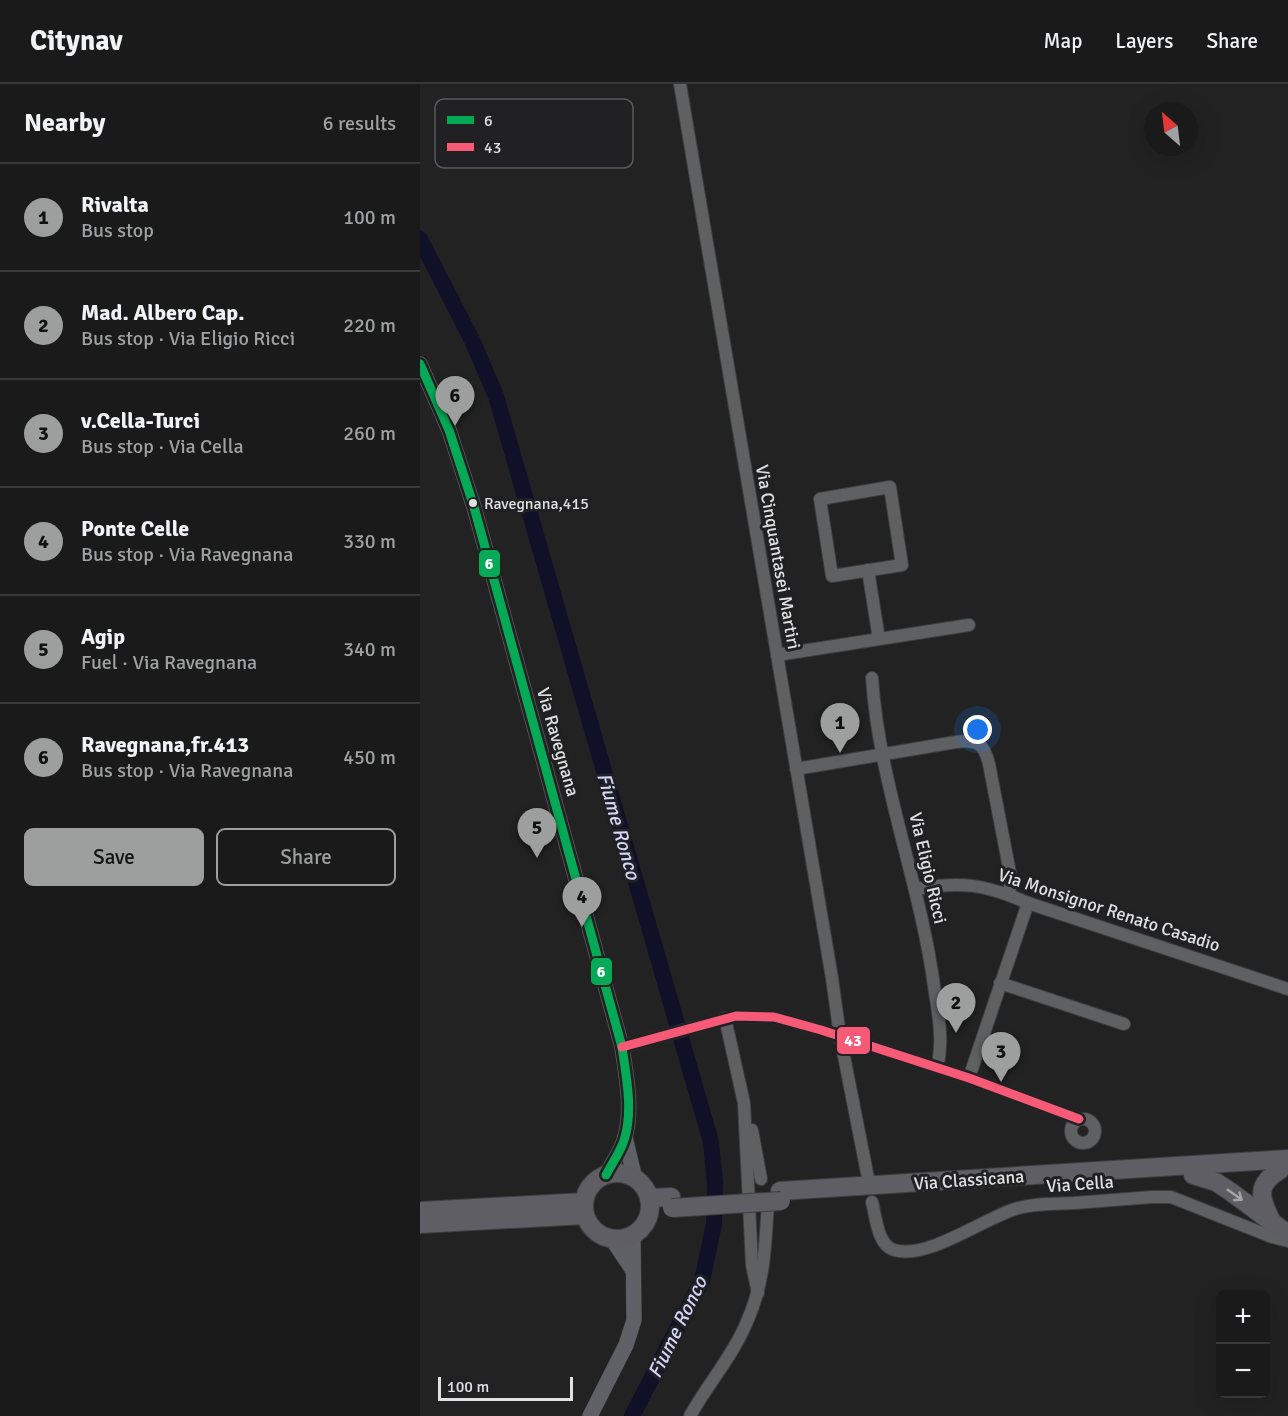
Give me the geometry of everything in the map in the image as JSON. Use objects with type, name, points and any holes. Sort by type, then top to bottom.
[{"type":"highway","points":[[1273,1223],[1264,1207],[1261,1193],[1268,1178],[1286,1166]]},
{"type":"highway","name":"Via Classicana","points":[[650,1204],[1193,1175],[1286,1166]]},
{"type":"highway","name":"Via Classicana","points":[[776,1198],[1286,1166]]},
{"type":"highway","points":[[626,1174],[635,1179],[644,1187],[650,1204],[644,1225],[633,1235],[622,1239],[612,1239],[598,1233],[593,1228],[585,1209],[591,1186],[606,1175],[626,1174]]},
{"type":"highway","points":[[1193,1175],[1215,1182],[1288,1234]]},
{"type":"highway","points":[[420,1211],[585,1209]]},
{"type":"highway","points":[[420,1224],[585,1209]]},
{"type":"main road","name":"Via Ravegnana","points":[[420,364],[449,430],[474,507],[628,1045],[625,1137],[635,1179]]},
{"type":"main road","name":"Via Ravegnana","points":[[606,1175],[625,1137]]},
{"type":"main road","points":[[590,1416],[626,1345],[634,1320],[633,1235]]},
{"type":"main road","points":[[612,1239],[632,1270]]},
{"type":"street","name":"Via Cinquantasei Martiri","points":[[680,84],[840,1036]]},
{"type":"street","points":[[890,487],[902,564],[868,570],[832,576],[819,499],[890,487]]},
{"type":"street","points":[[868,570],[879,639]]},
{"type":"street","points":[[777,655],[969,625]]},
{"type":"street","name":"Via Eligio Ricci","points":[[872,678],[882,754],[916,889],[927,944],[941,1035],[937,1067]]},
{"type":"street","points":[[796,769],[974,741],[985,749],[1011,878],[1010,895]]},
{"type":"street","name":"Via Monsignor Renato Casadio","points":[[916,889],[965,884],[1010,895],[1028,903],[1288,989]]},
{"type":"street","points":[[969,1078],[1028,903]]},
{"type":"street","points":[[1000,983],[1124,1024]]},
{"type":"street","points":[[628,1045],[722,1019],[746,1015],[788,1019],[937,1067],[1079,1119]]},
{"type":"street","points":[[722,1019],[750,1118],[761,1179]]},
{"type":"street","points":[[840,1036],[868,1178]]},
{"type":"street","points":[[744,1103],[753,1265],[758,1293]]},
{"type":"street","name":"Via Cella","points":[[872,1202],[882,1240],[889,1248],[898,1251],[928,1247],[955,1238],[1001,1215],[1023,1207],[1152,1197],[1171,1197],[1272,1237],[1288,1241]]},
{"type":"street","points":[[690,1416],[745,1326],[764,1271],[776,1198]]},
{"type":"waterway","name":"Fiume Ronco","points":[[420,239],[472,340],[496,396],[711,1142],[715,1183],[714,1224],[702,1281],[632,1416]]},
{"type":"transit line","name":"6","points":[[420,364],[449,430],[474,507],[622,1047],[628,1092],[627,1126],[622,1147],[606,1175]]},
{"type":"transit line","name":"43","points":[[622,1047],[736,1016],[774,1017],[969,1078],[1079,1119]]},
{"type":"place","name":"Ravegnana,fr.413","points":[[455,426]]},
{"type":"place","name":"Ravegnana,415","points":[[473,503]]},
{"type":"place","name":"Rivalta","points":[[840,753]]},
{"type":"place","name":"Agip","points":[[537,858]]},
{"type":"place","name":"Ponte Celle","points":[[582,927]]},
{"type":"place","name":"Mad. Albero Cap.","points":[[956,1033]]},
{"type":"place","name":"v.Cella-Turci","points":[[1001,1082]]}]
